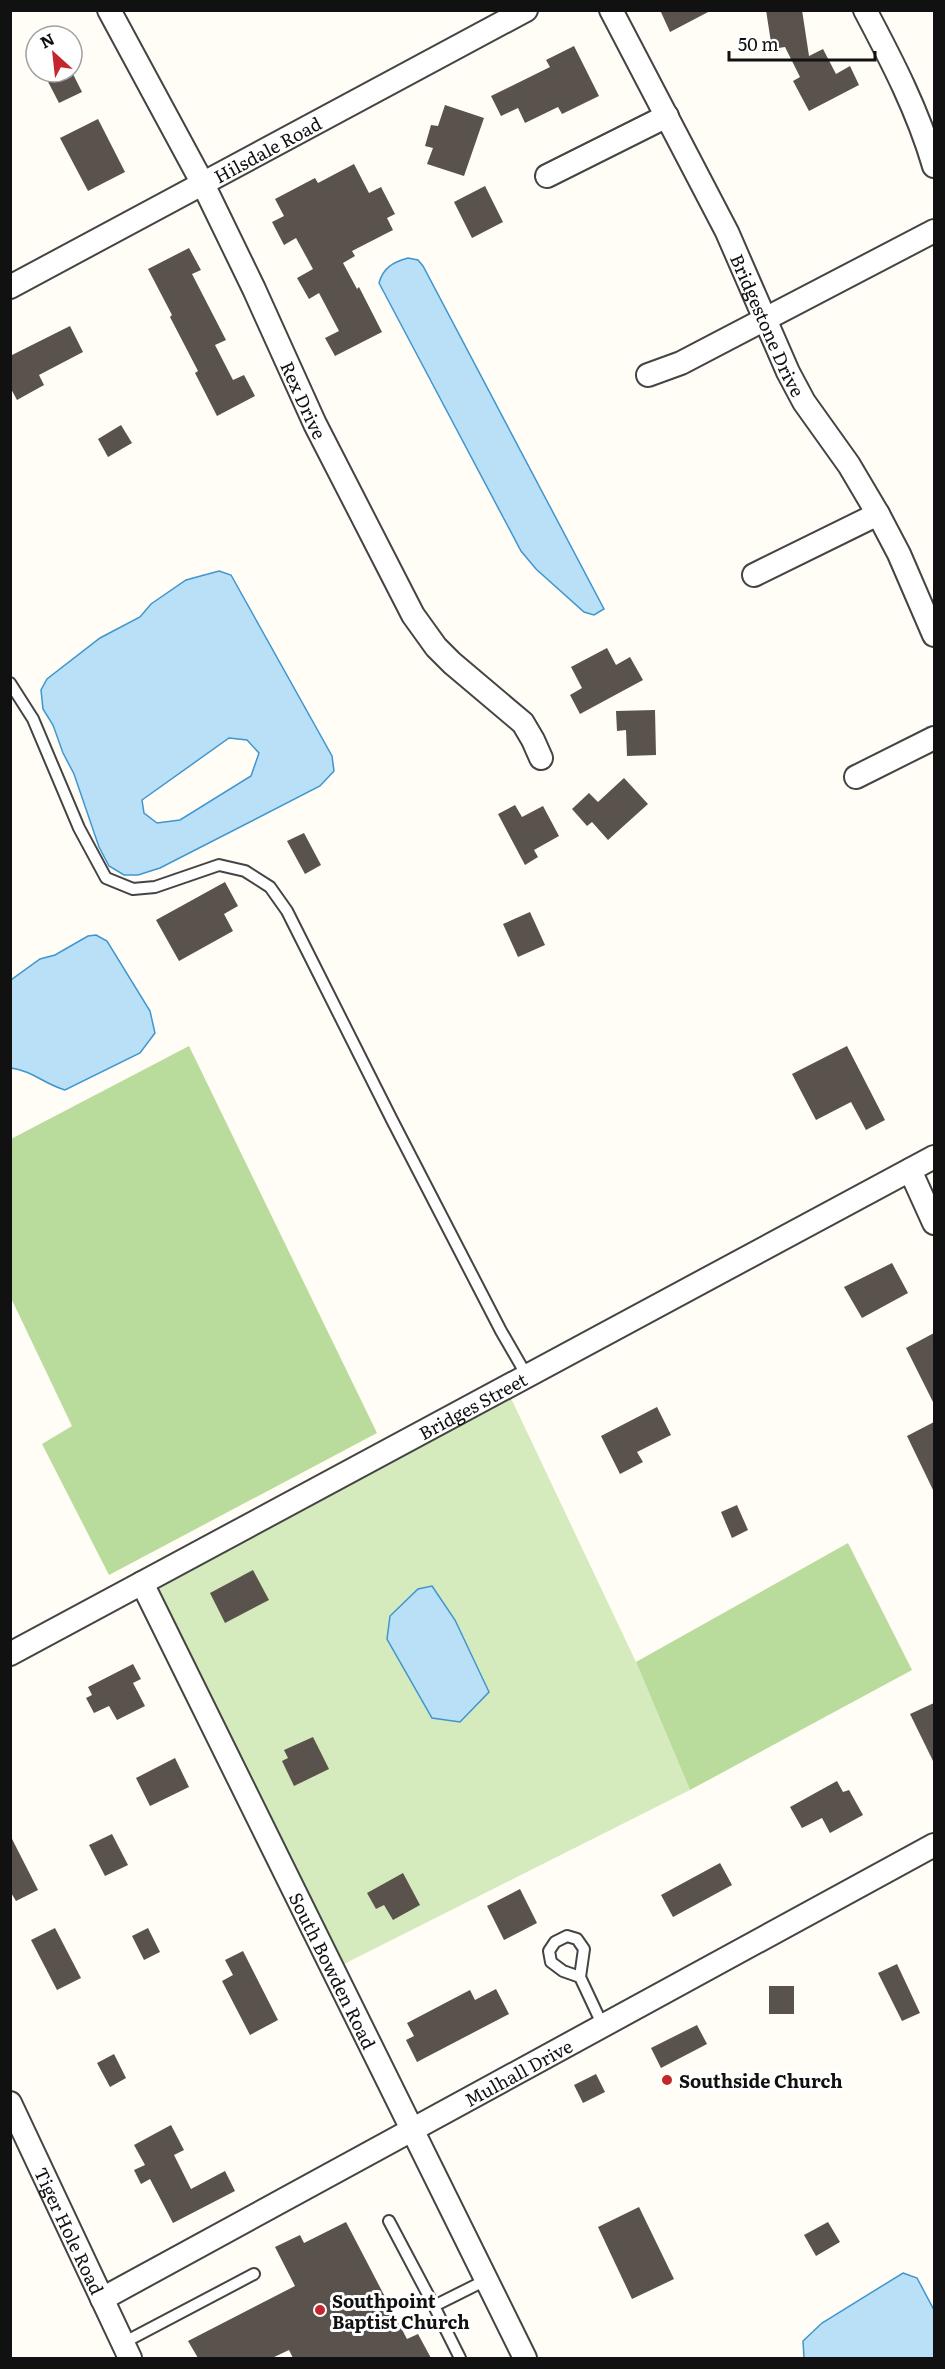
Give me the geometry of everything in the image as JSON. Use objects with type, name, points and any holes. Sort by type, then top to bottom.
[{"type":"street","name":"Rex Drive","points":[[109,10],[202,184],[254,289],[310,415],[413,615],[444,655],[523,723],[541,758]]},
{"type":"street","name":"Hilsdale Road","points":[[10,287],[202,184],[502,16],[526,10]]},
{"type":"street","name":"Bridgestone Drive","points":[[611,10],[727,232],[804,402],[849,465],[878,514],[899,554],[934,635]]},
{"type":"street","points":[[865,10],[897,70],[934,166]]},
{"type":"street","points":[[548,176],[667,116]]},
{"type":"street","points":[[648,375],[681,363],[934,231]]},
{"type":"street","points":[[754,575],[878,514]]},
{"type":"street","points":[[856,777],[934,738]]},
{"type":"street","name":"Bridges Street","points":[[10,1654],[934,1157]]},
{"type":"street","points":[[910,1170],[934,1223]]},
{"type":"street","name":"South Bowden Road","points":[[142,1583],[525,2358]]},
{"type":"street","name":"Mulhall Drive","points":[[102,2299],[934,1845]]},
{"type":"street","name":"Tiger Hole Road","points":[[10,2103],[125,2353]]},
{"type":"lane","points":[[10,683],[33,719],[79,828],[106,878],[133,889],[155,887],[219,865],[245,871],[270,887],[287,911],[408,1152],[501,1331],[527,1376]]},
{"type":"lane","points":[[580,1977],[603,2026]]},
{"type":"lane","points":[[389,2221],[460,2358]]},
{"type":"lane","points":[[125,2353],[254,2274]]},
{"type":"lane","points":[[434,2306],[486,2280]]},
{"type":"green space","points":[[189,1046],[377,1433],[109,1575],[42,1444],[72,1426],[11,1298],[11,1139]]},
{"type":"green space","points":[[509,1394],[636,1662],[690,1790],[342,1965],[158,1590],[169,1578]]},
{"type":"green space","points":[[848,1543],[912,1670],[690,1790],[636,1662]]},
{"type":"water","points":[[408,258],[418,260],[423,266],[604,609],[594,615],[584,612],[536,569],[521,551],[379,283],[389,266]]},
{"type":"water","points":[[219,571],[231,575],[332,756],[334,771],[320,786],[160,868],[138,875],[124,875],[109,866],[99,847],[74,774],[63,753],[53,725],[43,709],[41,690],[47,679],[100,638],[140,617],[151,604],[186,580]],"holes":[[[229,738],[247,740],[259,753],[251,776],[180,820],[157,823],[144,813],[142,800]]]},
{"type":"water","points":[[96,935],[107,941],[150,1011],[155,1033],[140,1053],[65,1090],[26,1072],[11,1068],[11,980],[40,959],[55,955],[88,936]]},
{"type":"water","points":[[432,1586],[455,1620],[489,1692],[460,1722],[432,1718],[387,1639],[390,1616],[418,1589]]},
{"type":"water","points":[[903,2273],[917,2278],[934,2310],[934,2358],[804,2358],[803,2341],[822,2323]]},
{"type":"building","points":[[660,10],[712,10],[670,32]]},
{"type":"building","points":[[766,10],[802,10],[809,56],[823,49],[836,74],[850,66],[859,85],[809,111],[793,81],[800,77],[785,47],[772,49]]},
{"type":"building","points":[[574,46],[599,96],[562,114],[558,107],[525,123],[518,108],[501,116],[491,96],[550,67],[546,60]]},
{"type":"building","points":[[49,84],[78,84],[82,92],[59,103]]},
{"type":"building","points":[[445,105],[484,118],[464,176],[427,164],[433,148],[425,146],[431,125],[438,126]]},
{"type":"building","points":[[98,119],[125,172],[88,191],[60,138]]},
{"type":"building","points":[[354,164],[369,193],[381,187],[395,214],[387,218],[393,230],[352,251],[355,256],[343,263],[357,289],[359,287],[382,332],[335,356],[325,338],[339,331],[319,293],[309,299],[297,278],[313,269],[296,238],[284,245],[272,222],[284,216],[275,199],[315,178],[318,183]]},
{"type":"building","points":[[485,186],[503,222],[472,238],[454,202]]},
{"type":"building","points":[[189,248],[201,270],[192,274],[226,340],[215,345],[233,380],[244,375],[255,396],[217,416],[195,373],[198,371],[170,317],[172,315],[148,269]]},
{"type":"building","points":[[70,326],[83,352],[39,375],[44,385],[17,400],[10,387],[10,356]]},
{"type":"building","points":[[121,425],[132,443],[108,457],[98,439]]},
{"type":"building","points":[[607,648],[616,665],[630,657],[643,680],[580,714],[570,695],[582,688],[571,667]]},
{"type":"building","points":[[655,710],[656,755],[627,756],[626,730],[617,731],[616,711]]},
{"type":"building","points":[[624,778],[648,804],[608,840],[592,822],[587,826],[572,809],[589,793],[598,802]]},
{"type":"building","points":[[515,805],[522,817],[543,806],[559,836],[534,850],[538,857],[525,865],[498,814]]},
{"type":"building","points":[[304,833],[321,865],[305,874],[287,841]]},
{"type":"building","points":[[225,882],[238,906],[224,914],[233,931],[179,961],[156,920]]},
{"type":"building","points":[[530,912],[545,945],[518,957],[503,924]]},
{"type":"building","points":[[847,1046],[885,1120],[866,1130],[851,1102],[816,1120],[792,1074]]},
{"type":"building","points":[[892,1263],[908,1293],[862,1318],[844,1287]]},
{"type":"building","points":[[934,1333],[934,1404],[906,1348]]},
{"type":"building","points":[[657,1407],[671,1435],[637,1452],[643,1462],[620,1474],[601,1436]]},
{"type":"building","points":[[934,1422],[934,1492],[907,1436]]},
{"type":"building","points":[[737,1505],[748,1530],[732,1538],[721,1512]]},
{"type":"building","points":[[253,1570],[269,1600],[225,1623],[210,1593]]},
{"type":"building","points":[[133,1664],[141,1679],[133,1683],[145,1706],[117,1720],[109,1706],[94,1713],[86,1698],[92,1695],[88,1687]]},
{"type":"building","points":[[934,1703],[934,1763],[910,1714]]},
{"type":"building","points":[[313,1737],[329,1769],[294,1786],[282,1761],[288,1758],[284,1750]]},
{"type":"building","points":[[175,1758],[189,1787],[150,1806],[136,1778]]},
{"type":"building","points":[[837,1781],[843,1792],[849,1790],[863,1815],[830,1833],[822,1818],[802,1828],[790,1807]]},
{"type":"building","points":[[112,1834],[128,1865],[105,1876],[89,1845]]},
{"type":"building","points":[[10,1835],[38,1890],[16,1901],[10,1891]]},
{"type":"building","points":[[720,1863],[732,1885],[673,1917],[661,1895]]},
{"type":"building","points":[[403,1873],[420,1905],[393,1920],[384,1905],[376,1909],[367,1893]]},
{"type":"building","points":[[520,1889],[537,1923],[504,1940],[487,1906]]},
{"type":"building","points":[[55,1928],[81,1978],[57,1990],[31,1940]]},
{"type":"building","points":[[148,1928],[160,1952],[144,1960],[132,1936]]},
{"type":"building","points":[[243,1951],[278,2020],[250,2035],[222,1981],[233,1975],[225,1960]]},
{"type":"building","points":[[897,1964],[920,2013],[902,2021],[878,1973]]},
{"type":"building","points":[[769,1986],[794,1986],[794,2014],[769,2014]]},
{"type":"building","points":[[496,1989],[509,2014],[417,2062],[406,2040],[414,2036],[407,2023],[470,1990],[475,2000]]},
{"type":"building","points":[[697,2025],[707,2044],[661,2068],[651,2048]]},
{"type":"building","points":[[114,2054],[126,2078],[110,2087],[97,2063]]},
{"type":"building","points":[[596,2074],[605,2092],[583,2103],[574,2085]]},
{"type":"building","points":[[171,2125],[184,2150],[174,2155],[191,2189],[225,2171],[235,2191],[173,2223],[150,2179],[141,2184],[134,2170],[145,2165],[134,2145]]},
{"type":"building","points":[[639,2207],[674,2279],[632,2299],[598,2227]]},
{"type":"building","name":"Southpoint Baptist Church","points":[[346,2222],[407,2339],[418,2334],[431,2358],[293,2358],[289,2350],[272,2358],[198,2358],[188,2341],[295,2286],[275,2247],[300,2235],[304,2243]]},
{"type":"building","points":[[828,2222],[840,2242],[816,2256],[804,2235]]},
{"type":"place","name":"Southside Church","points":[[667,2080]]},
{"type":"place","name":"Southpoint Baptist Church","points":[[320,2310]]}]
